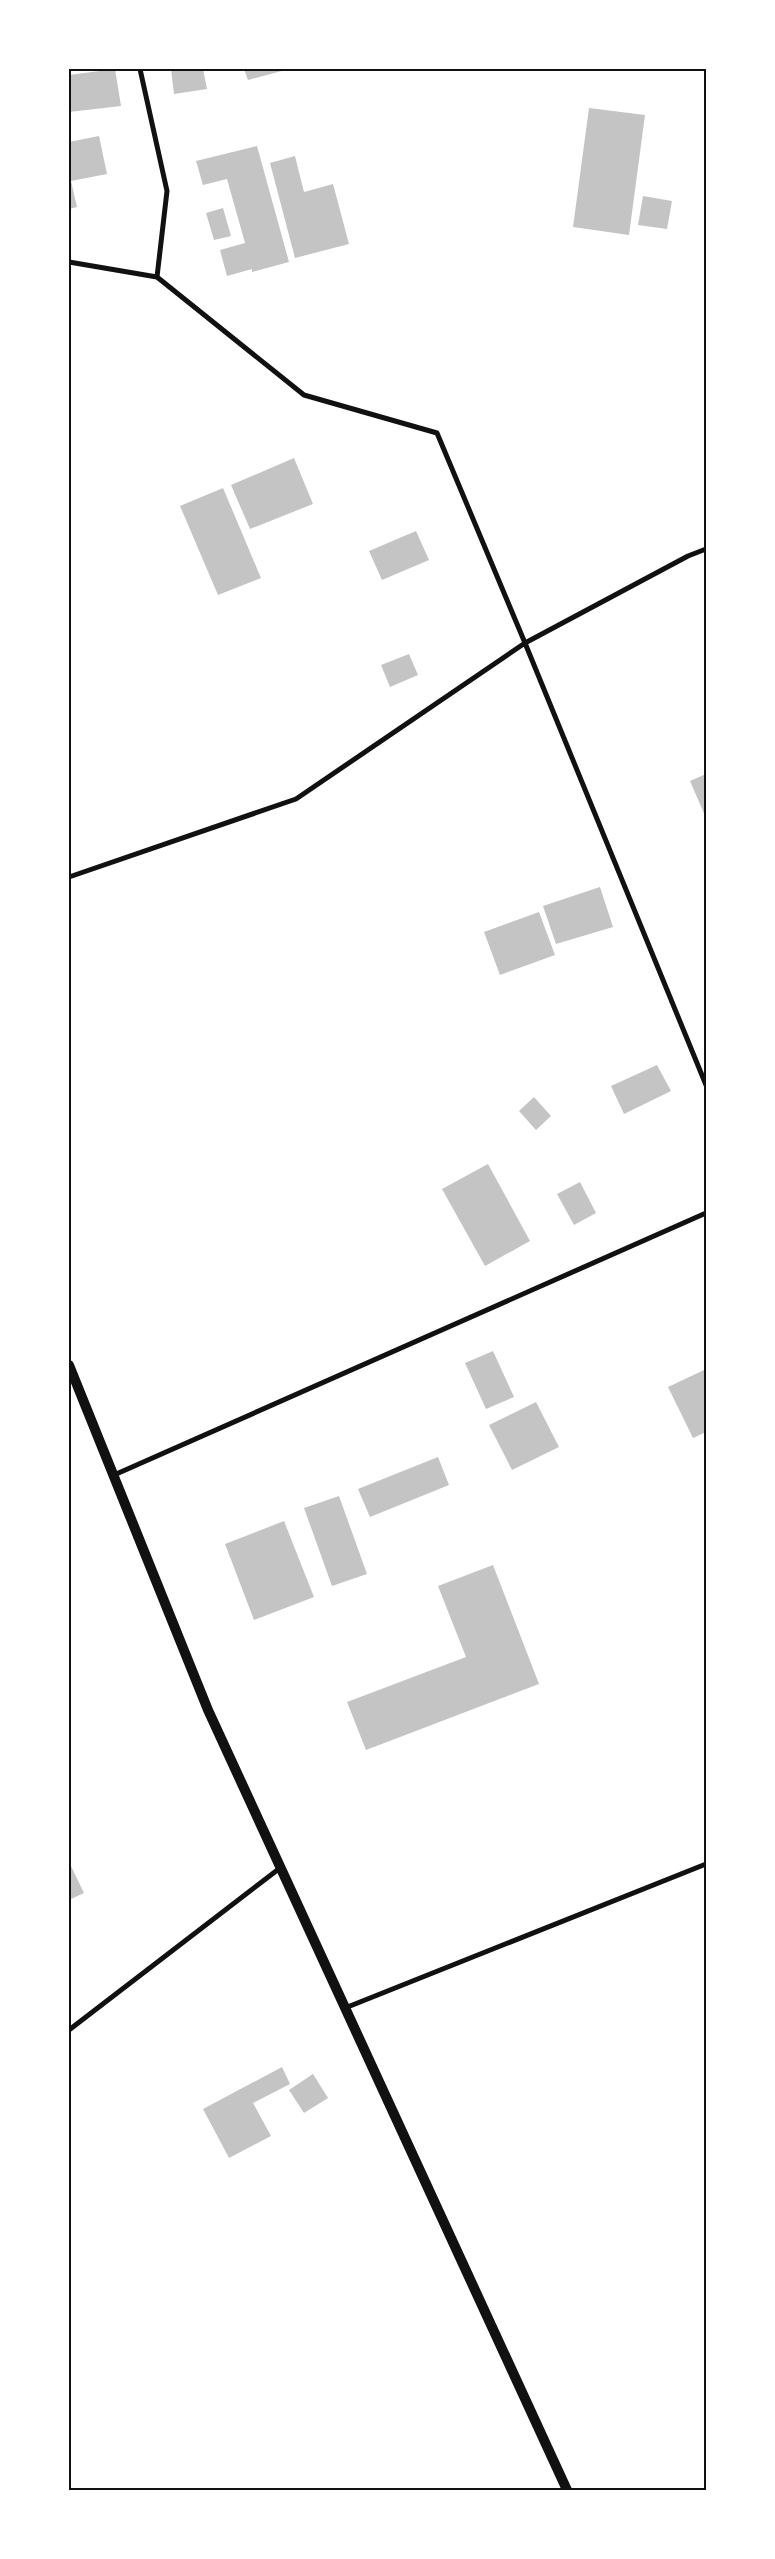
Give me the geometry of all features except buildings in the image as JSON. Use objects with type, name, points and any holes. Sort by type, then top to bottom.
[{"type":"main road","points":[[69,1365],[208,1710],[567,2490]]},
{"type":"street","points":[[140,69],[167,191],[157,277]]},
{"type":"street","points":[[69,262],[157,277],[304,395],[437,433],[706,1085]]},
{"type":"street","points":[[69,877],[296,799],[525,643],[688,556],[706,549]]},
{"type":"street","points":[[113,1476],[706,1213]]},
{"type":"street","points":[[345,2008],[706,1864]]},
{"type":"street","points":[[69,2030],[280,1868]]}]
